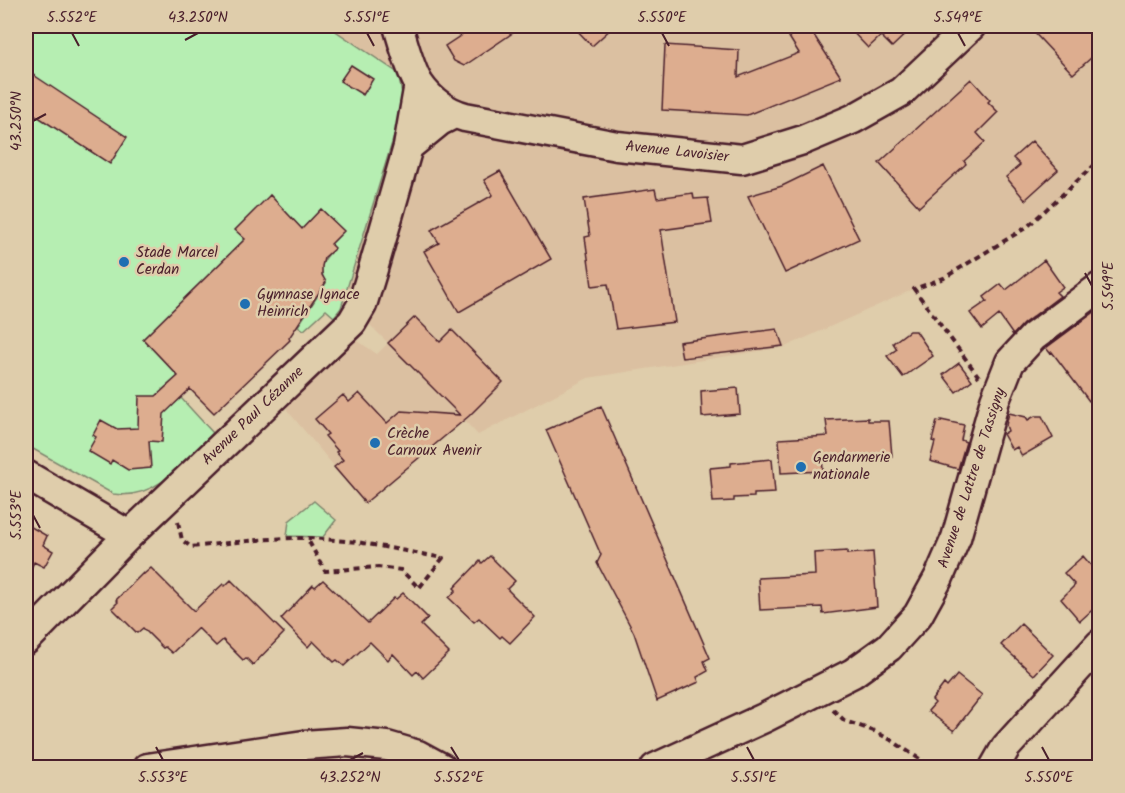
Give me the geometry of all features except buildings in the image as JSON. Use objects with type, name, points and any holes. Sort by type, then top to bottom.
[{"type":"street","points":[[398,26],[419,84],[437,103],[454,114]]},
{"type":"street","name":"Avenue Lavoisier","points":[[454,114],[617,146],[742,159],[803,141],[853,119],[901,92],[971,26]]},
{"type":"street","name":"Avenue Paul Cézanne","points":[[26,640],[129,535],[352,322],[362,305],[408,147],[419,84]]},
{"type":"street","points":[[408,147],[440,121],[454,114]]},
{"type":"street","name":"Avenue de Lattre de Tassigny","points":[[655,768],[815,693],[853,673],[889,647],[918,615],[939,577],[956,538],[995,400],[1010,362],[1033,337],[1100,287]]},
{"type":"street","points":[[26,475],[129,535]]},
{"type":"street","points":[[994,768],[1006,747],[1100,644]]},
{"type":"street","points":[[147,768],[347,741],[387,746],[418,755],[442,768]]},
{"type":"path","points":[[995,400],[914,289],[944,278],[1027,226],[1100,160]]},
{"type":"path","points":[[178,521],[182,540],[191,547],[288,537],[307,538],[357,542],[443,558],[419,588],[401,570],[378,567],[324,571],[307,538]]},
{"type":"path","points":[[815,693],[845,721],[874,731],[891,740],[933,768]]},
{"type":"shaded area","points":[[328,26],[1099,26],[1099,160],[1027,227],[944,278],[914,289],[785,347],[588,378],[478,435],[464,420],[365,503],[287,410],[290,400],[355,339],[377,354],[388,343],[344,299],[404,104],[398,73]]},
{"type":"green space","name":"Stade Marcel Cerdan","points":[[26,26],[328,26],[398,73],[404,104],[341,308],[334,317],[326,310],[304,330],[298,326],[326,283],[322,272],[323,264],[334,248],[331,244],[343,231],[321,209],[302,229],[270,195],[245,239],[143,339],[178,376],[162,390],[175,403],[181,398],[213,433],[169,477],[157,485],[129,495],[113,494],[26,445]]},
{"type":"green space","points":[[314,501],[336,520],[323,537],[287,536],[289,521]]},
{"type":"place","name":"Stade Marcel Cerdan","points":[[124,262]]},
{"type":"place","name":"Gymnase Ignace Heinrich","points":[[245,304]]},
{"type":"place","name":"Crèche Carnoux Avenir","points":[[375,443]]},
{"type":"place","name":"Gendarmerie nationale","points":[[801,467]]}]
